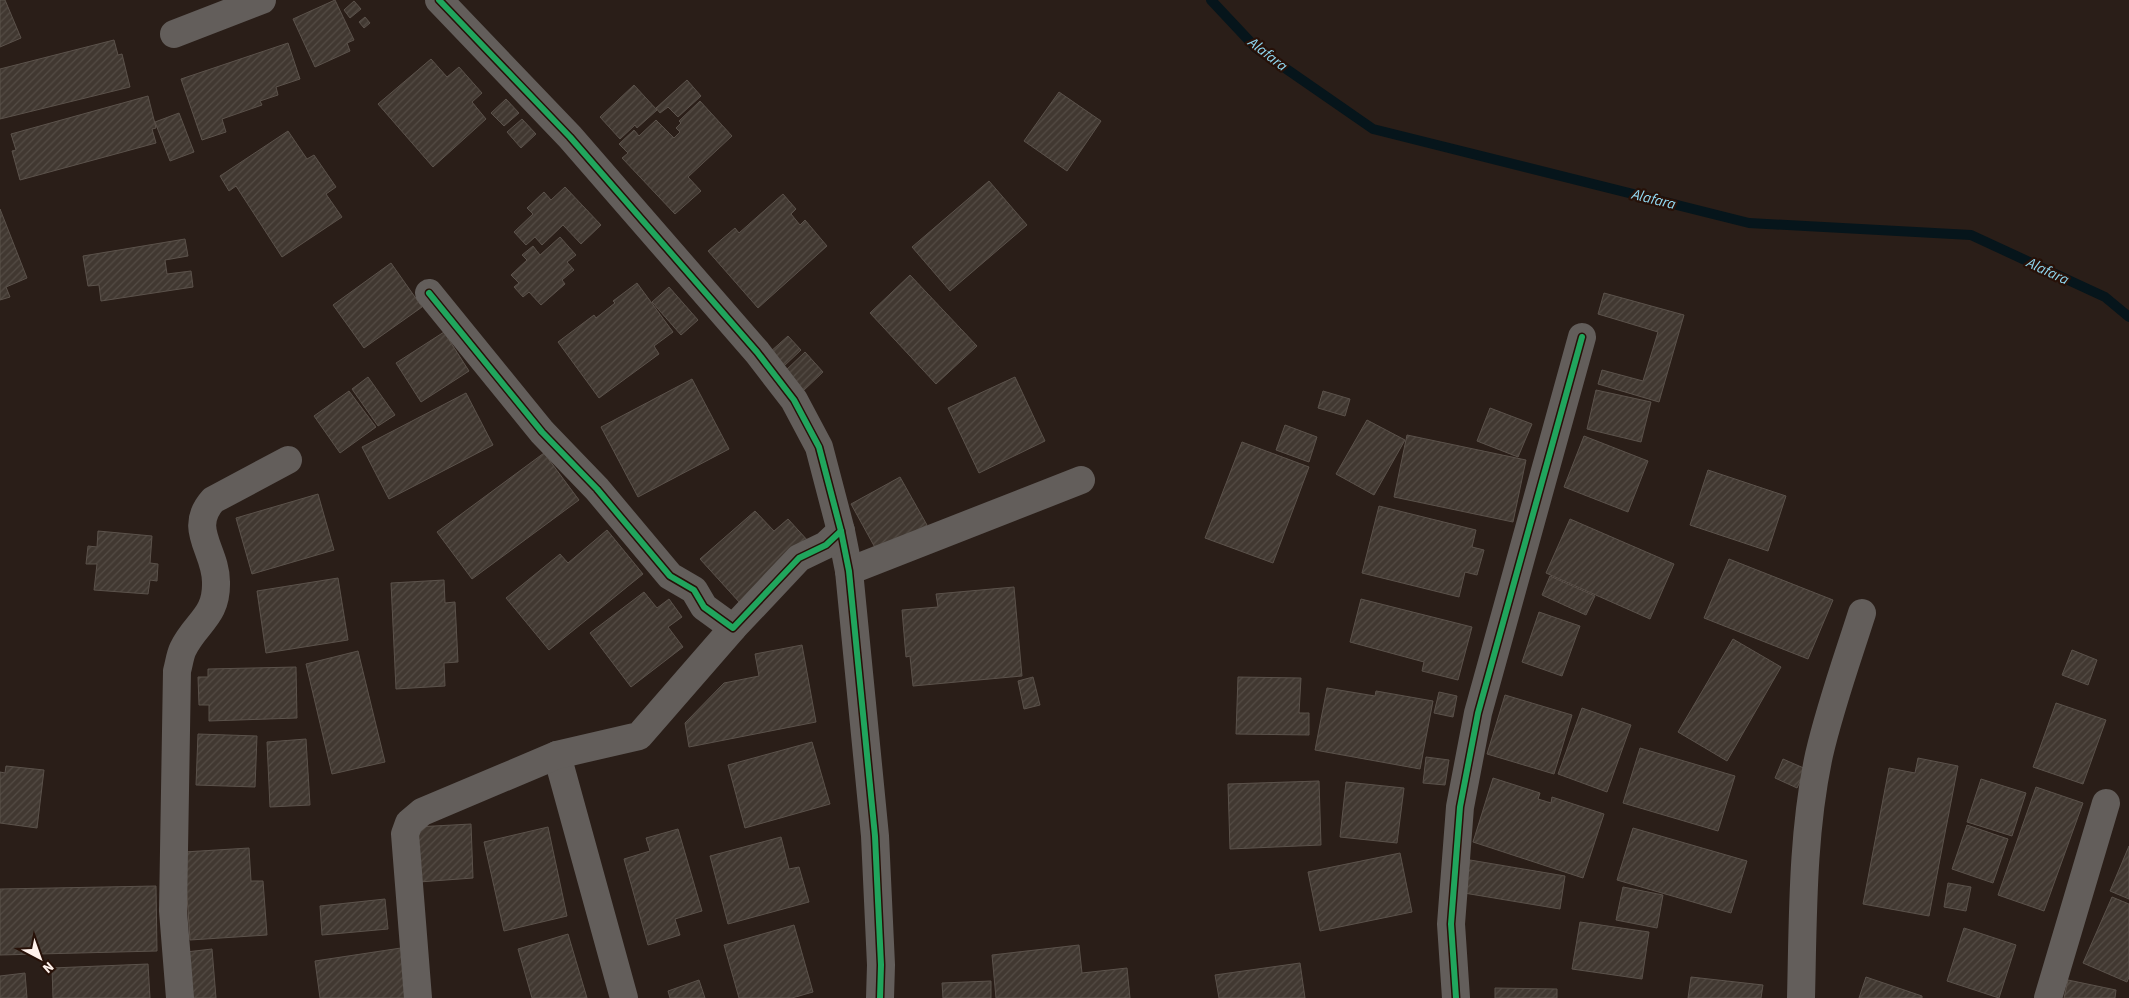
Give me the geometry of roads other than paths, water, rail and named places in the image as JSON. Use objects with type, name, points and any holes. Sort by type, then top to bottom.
[{"type":"street","points":[[174,34],[262,0]]},
{"type":"street","points":[[439,0],[570,137],[757,352],[794,400],[819,448],[842,531],[849,571],[875,836],[881,965],[880,998]]},
{"type":"street","points":[[429,293],[542,432],[597,490],[670,576],[694,590],[704,607],[733,628]]},
{"type":"street","points":[[1456,998],[1451,924],[1460,807],[1478,713],[1582,337]]},
{"type":"street","points":[[180,998],[173,911],[177,671],[183,649],[212,610],[216,597],[216,579],[200,522],[204,509],[213,500],[288,460]]},
{"type":"street","points":[[849,571],[1081,480]]},
{"type":"street","points":[[418,998],[405,834],[409,823],[422,812],[558,755],[639,736],[733,628],[800,558],[826,545],[842,531]]},
{"type":"street","points":[[1801,998],[1803,920],[1809,822],[1819,756],[1862,614]]},
{"type":"street","points":[[558,755],[624,998]]},
{"type":"street","points":[[2048,998],[2106,803]]},
{"type":"waterway","name":"Alafara","points":[[1211,0],[1256,48],[1373,129],[1749,223],[1971,235],[2105,297],[2129,317]]}]
